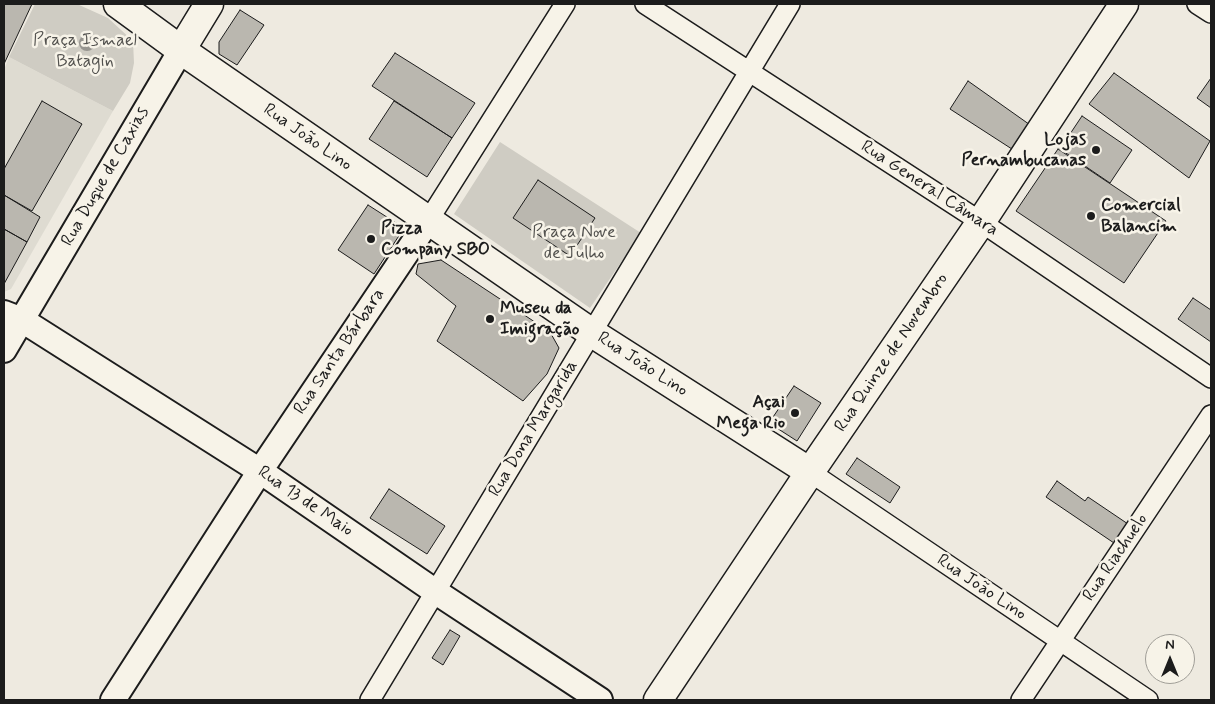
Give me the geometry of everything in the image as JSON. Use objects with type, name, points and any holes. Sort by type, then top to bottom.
[{"type":"main road","name":"Rua João Lino","points":[[118,4],[181,50],[592,333],[810,472]]},
{"type":"main road","name":"Rua Duque de Caxias","points":[[181,50],[209,4]]},
{"type":"main road","name":"Rua Quinze de Novembro","points":[[658,700],[810,472],[981,222],[1124,4]]},
{"type":"street","name":"Rua Santa Bárbara","points":[[113,700],[260,471],[428,221],[565,4]]},
{"type":"street","name":"Rua General Câmara","points":[[645,4],[981,222],[1211,378]]},
{"type":"street","name":"Rua Dona Margarida","points":[[370,700],[790,4]]},
{"type":"street","points":[[1197,4],[1211,13]]},
{"type":"street","name":"Rua Duque de Caxias","points":[[4,350],[13,317],[181,50]]},
{"type":"street","name":"Rua 13 de Maio","points":[[13,317],[260,471],[436,592],[600,700]]},
{"type":"street","name":"Rua Riachuelo","points":[[1021,700],[1211,415]]},
{"type":"street","name":"Rua João Lino","points":[[810,472],[1148,700]]},
{"type":"shaded area","points":[[9,57],[113,111],[11,289],[4,292],[4,70]]},
{"type":"green space","name":"Praça Ismael Batagin","points":[[35,4],[77,4],[108,18],[133,41],[134,63],[130,83],[113,111],[9,57]]},
{"type":"green space","name":"Praça Nove de Julho","points":[[500,142],[641,233],[590,308],[454,214]]},
{"type":"building","points":[[4,4],[32,4],[4,64]]},
{"type":"building","points":[[240,10],[264,25],[237,65],[219,54],[219,42]]},
{"type":"building","points":[[395,53],[475,103],[452,138],[372,86]]},
{"type":"building","points":[[1114,73],[1210,141],[1189,178],[1089,104]]},
{"type":"building","points":[[1211,78],[1211,108],[1197,98]]},
{"type":"building","points":[[968,81],[1033,127],[1015,151],[950,109]]},
{"type":"building","points":[[42,101],[82,124],[32,211],[4,195],[4,169]]},
{"type":"building","points":[[394,101],[452,138],[427,177],[369,139]]},
{"type":"building","name":"Lojas Pernambucanas","points":[[1082,116],[1132,150],[1110,183],[1060,149]]},
{"type":"building","name":"Comercial Balancim","points":[[1058,149],[1166,221],[1124,283],[1016,211]]},
{"type":"building","points":[[538,180],[595,218],[570,256],[513,218]]},
{"type":"building","points":[[4,195],[40,217],[27,242],[4,229]]},
{"type":"building","name":"Pizza Company SBO","points":[[368,205],[404,228],[374,274],[338,250]]},
{"type":"building","points":[[4,229],[27,242],[4,284]]},
{"type":"building","name":"Museu da Imigração","points":[[441,260],[550,332],[559,348],[547,374],[523,401],[437,341],[456,306],[416,274],[418,264]]},
{"type":"building","points":[[1193,298],[1211,310],[1211,342],[1178,319]]},
{"type":"building","name":"Açai Mega Rio","points":[[794,386],[821,403],[797,441],[769,423]]},
{"type":"building","points":[[857,458],[900,487],[890,503],[846,474]]},
{"type":"building","points":[[1057,481],[1085,501],[1088,497],[1128,524],[1114,543],[1046,497]]},
{"type":"building","points":[[389,489],[445,526],[427,554],[370,518]]},
{"type":"building","points":[[450,630],[460,636],[443,665],[432,658]]},
{"type":"place","name":"Lojas Pernambucanas","points":[[1096,150]]},
{"type":"place","name":"Comercial Balancim","points":[[1091,216]]},
{"type":"place","name":"Pizza Company SBO","points":[[371,239]]},
{"type":"place","name":"Museu da Imigração","points":[[490,319]]},
{"type":"place","name":"Açai Mega Rio","points":[[795,413]]}]
